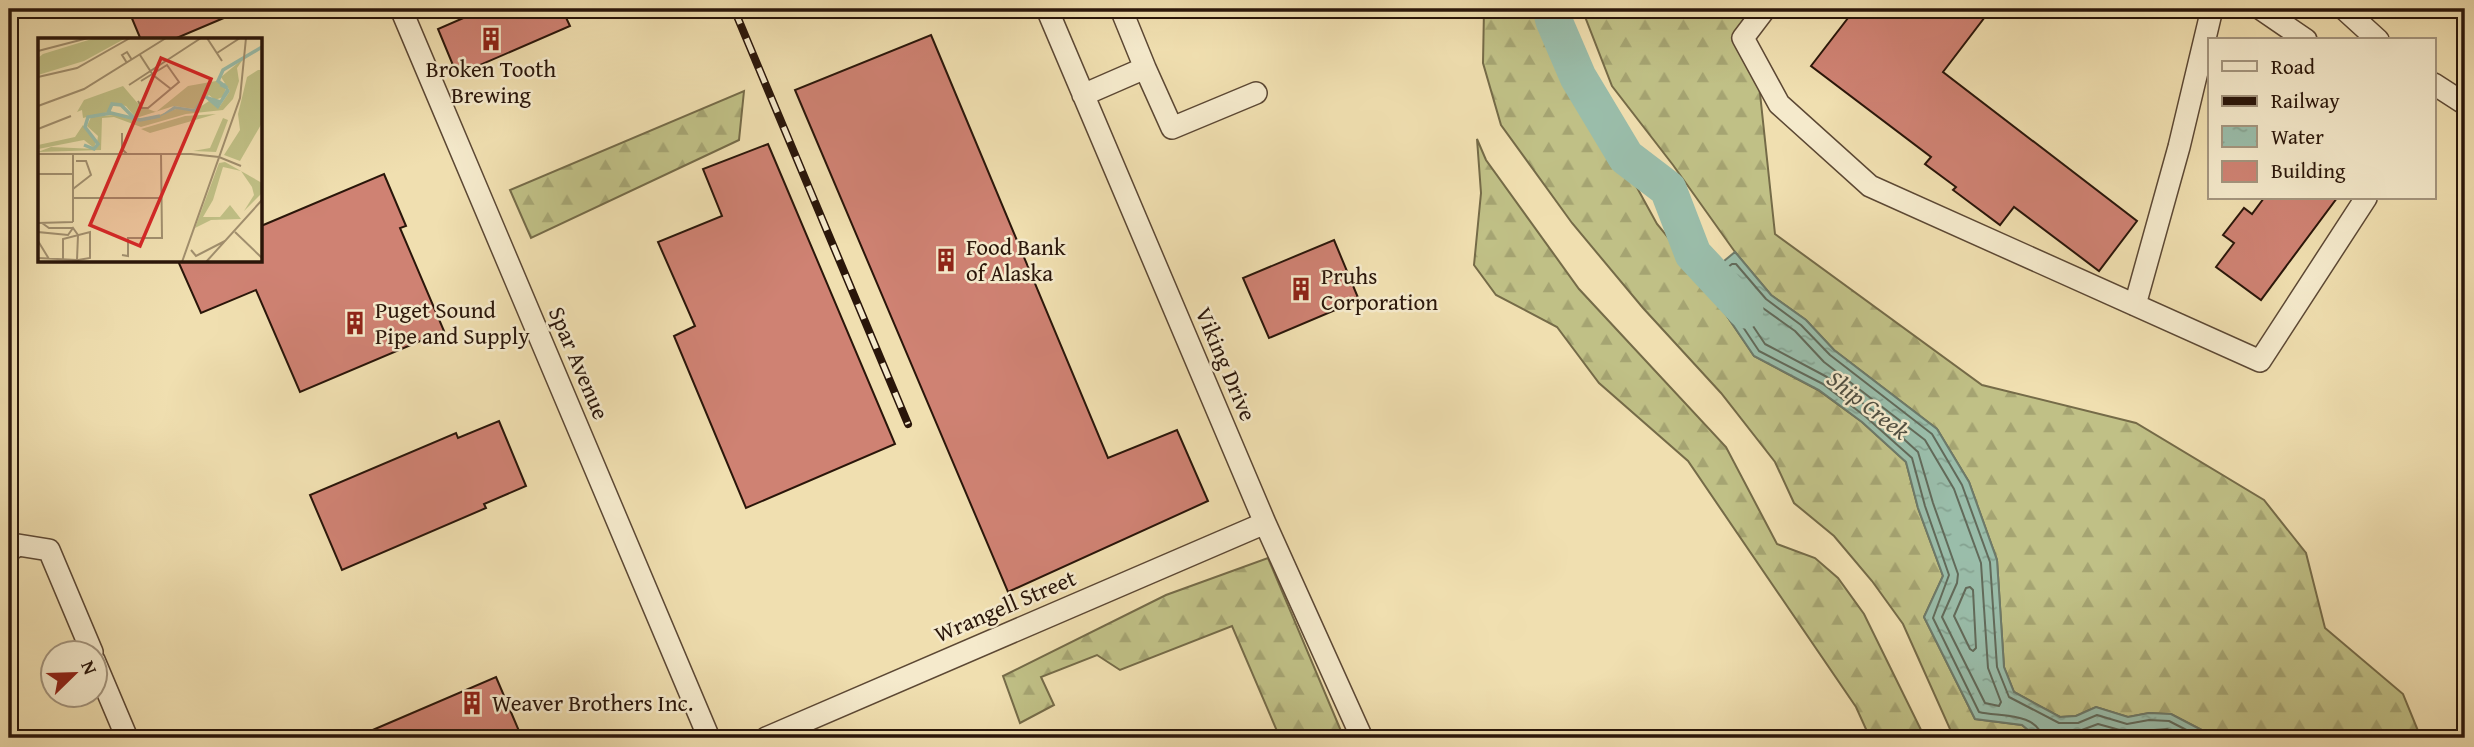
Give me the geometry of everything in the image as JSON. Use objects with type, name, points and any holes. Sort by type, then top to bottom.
[{"type":"street","name":"Spar Avenue","points":[[401,9],[709,738]]},
{"type":"street","name":"Viking Drive","points":[[1046,9],[1265,523],[1362,738]]},
{"type":"street","points":[[1121,9],[1172,128],[1256,93]]},
{"type":"street","points":[[1765,9],[1743,38],[1779,104],[1870,186],[2260,361],[2365,200]]},
{"type":"street","points":[[2135,305],[2179,147],[2213,9]]},
{"type":"street","points":[[2261,9],[2303,38]]},
{"type":"street","points":[[2344,9],[2376,38]]},
{"type":"street","points":[[1083,94],[1145,68]]},
{"type":"street","points":[[2436,85],[2465,104]]},
{"type":"street","name":"Wrangell Street","points":[[766,738],[1265,523]]},
{"type":"street","points":[[9,551],[18,545],[49,550],[86,638]]},
{"type":"street","points":[[108,693],[127,738]]},
{"type":"green space","points":[[1484,9],[1538,9],[1579,103],[1629,173],[1657,224],[1702,279],[1754,356],[1818,390],[1862,422],[1906,462],[1918,508],[1943,576],[1924,617],[1975,719],[2022,725],[2038,738],[1954,738],[1903,624],[1872,581],[1834,536],[1794,503],[1775,462],[1721,393],[1643,308],[1572,223],[1501,125],[1483,63]]},
{"type":"green space","points":[[1587,9],[1751,9],[1775,234],[1982,385],[2136,423],[2264,500],[2306,553],[2325,628],[2403,694],[2421,738],[2217,738],[2171,714],[2149,713],[2128,717],[2096,707],[2076,716],[2060,717],[2014,692],[2004,667],[1997,560],[1969,482],[1937,429],[1834,350],[1806,320],[1771,295],[1735,252],[1612,86],[1584,14]]},
{"type":"green space","points":[[744,91],[739,140],[531,238],[510,190]]},
{"type":"green space","points":[[1477,139],[1486,160],[1579,289],[1726,447],[1777,544],[1815,558],[1838,578],[1864,614],[1925,738],[1870,738],[1856,707],[1688,461],[1599,383],[1557,327],[1496,295],[1474,265],[1481,193]]},
{"type":"green space","points":[[1268,558],[1344,738],[1280,738],[1232,626],[1120,670],[1097,655],[1041,677],[1054,705],[1020,723],[1003,676],[1166,595]]},
{"type":"water","points":[[1735,252],[1771,295],[1806,320],[1834,350],[1937,429],[1969,482],[1997,560],[2004,667],[2014,692],[2060,717],[2076,716],[2096,707],[2128,717],[2149,713],[2171,714],[2217,738],[2038,738],[2022,725],[1975,719],[1924,617],[1943,576],[1918,508],[1906,462],[1862,422],[1819,390],[1754,356],[1702,279]]},
{"type":"building","points":[[128,9],[245,9],[177,38],[140,38]]},
{"type":"building","name":"Broken Tooth Brewing","points":[[473,9],[562,9],[570,26],[457,75],[438,29],[475,13]]},
{"type":"building","points":[[1855,9],[1991,9],[1943,72],[2137,221],[2099,271],[2014,207],[2000,225],[1953,190],[1956,187],[1925,164],[1931,157],[1811,66]]},
{"type":"building","name":"Food Bank of Alaska","points":[[931,35],[1108,458],[1177,430],[1208,501],[1008,592],[795,90]]},
{"type":"building","points":[[768,144],[895,444],[746,508],[674,336],[695,326],[658,242],[722,216],[703,169]]},
{"type":"building","points":[[384,174],[406,226],[400,228],[444,331],[300,392],[256,290],[201,313],[178,262],[262,262],[262,226]]},
{"type":"building","points":[[2262,200],[2336,200],[2261,300],[2216,267],[2234,243],[2223,235],[2244,208],[2252,214]]},
{"type":"building","name":"Pruhs Corporation","points":[[1334,240],[1359,300],[1269,338],[1243,278]]},
{"type":"building","points":[[499,421],[526,486],[484,504],[486,508],[342,570],[310,495],[456,433],[458,438]]},
{"type":"building","name":"Weaver Brothers Inc.","points":[[496,677],[522,738],[354,738]]},
{"type":"waterway","name":"Ship Creek","points":[[1551,9],[1578,77],[1626,157],[1668,189],[1693,254],[1745,310]]},
{"type":"waterway","points":[[1558,30],[1568,9]]},
{"type":"railway","points":[[734,9],[908,424]]},
{"type":"place","name":"Broken Tooth Brewing","points":[[491,39]]},
{"type":"place","name":"Food Bank of Alaska","points":[[946,260]]},
{"type":"place","name":"Pruhs Corporation","points":[[1301,289]]},
{"type":"place","name":"Puget Sound Pipe and Supply","points":[[355,323]]},
{"type":"place","name":"Weaver Brothers Inc.","points":[[472,703]]}]
